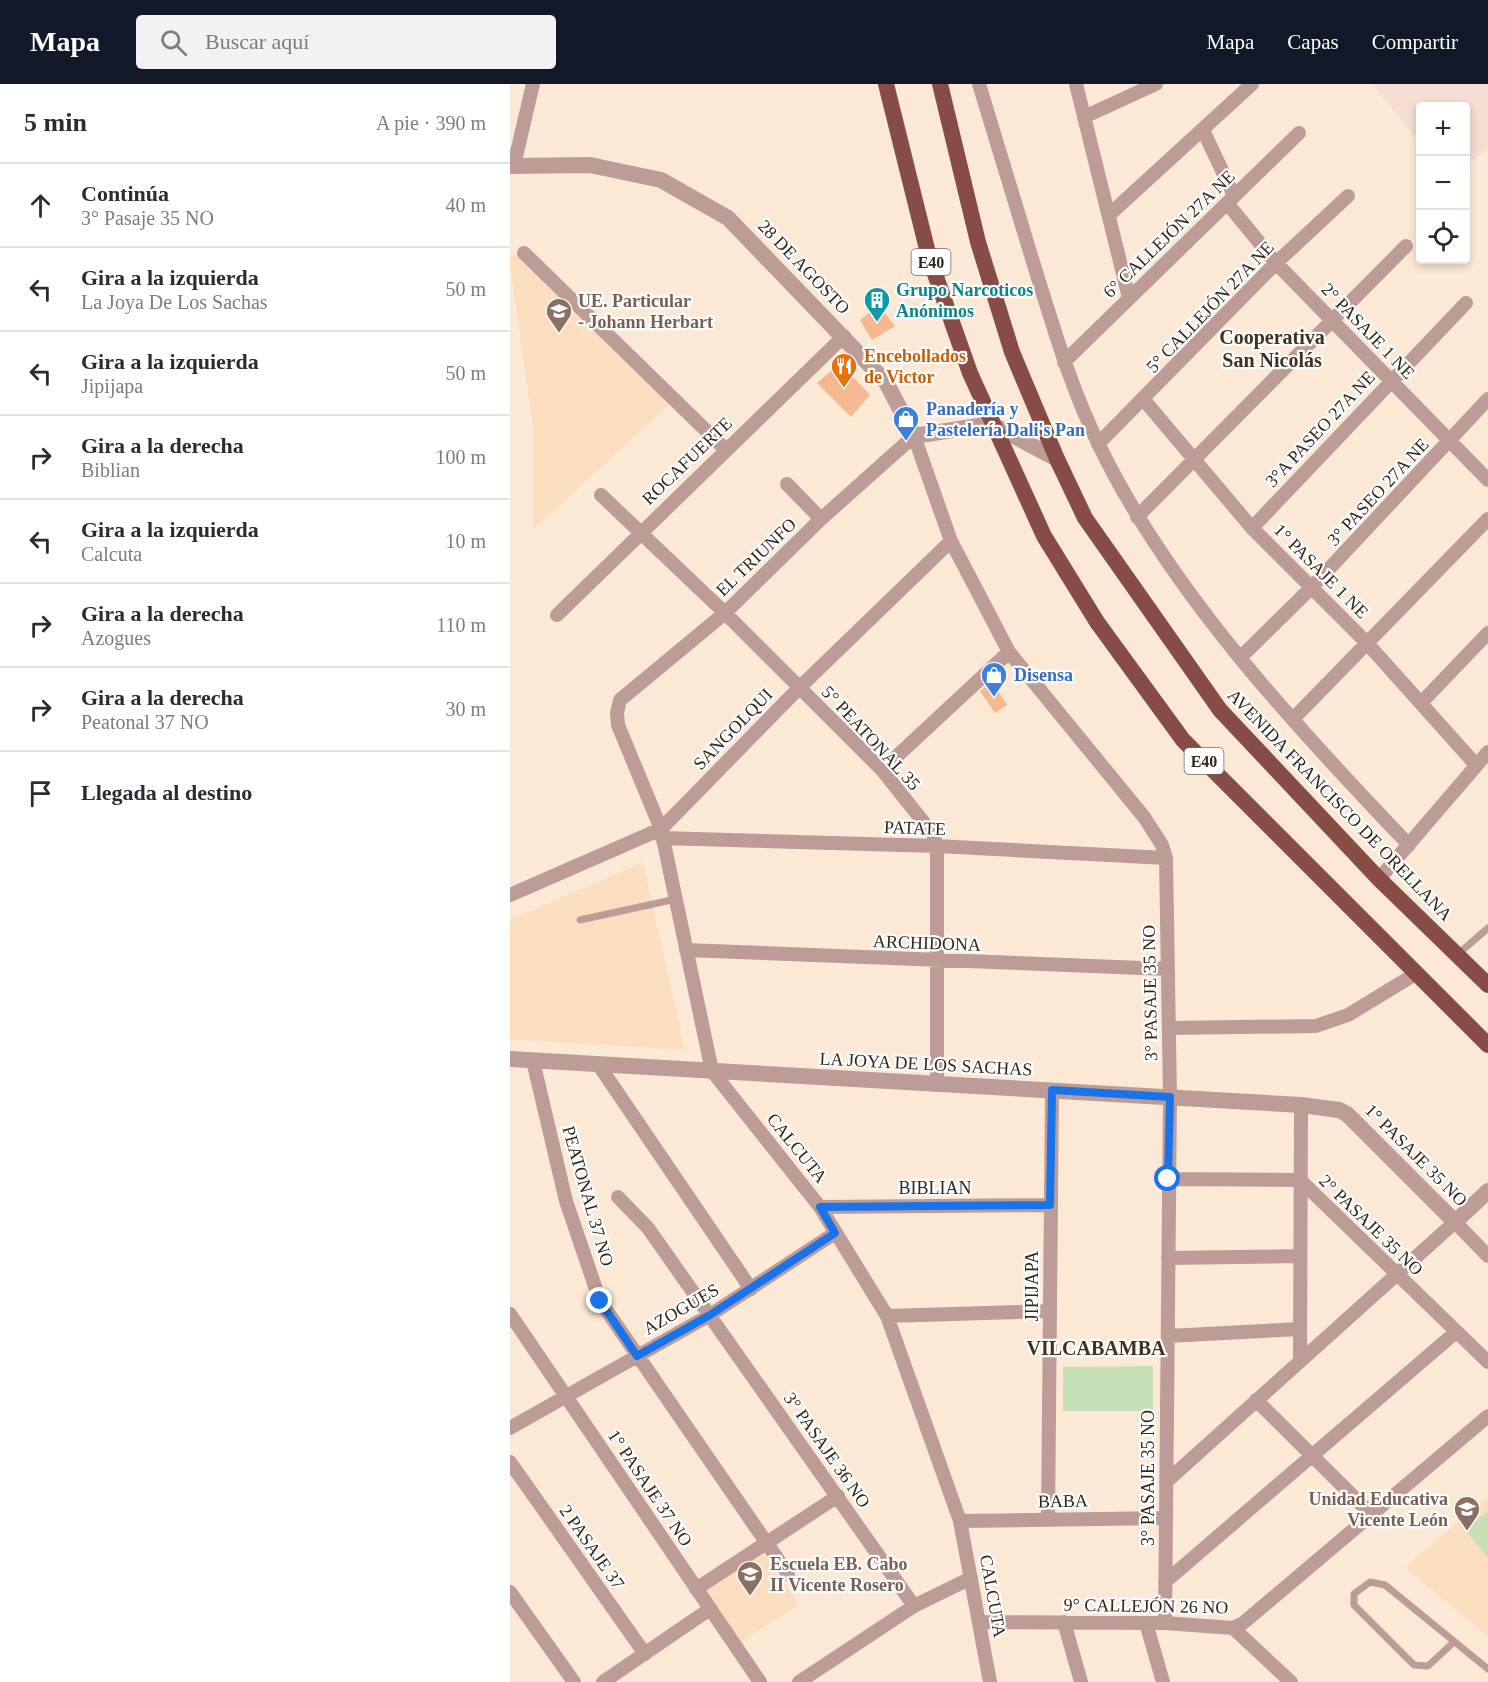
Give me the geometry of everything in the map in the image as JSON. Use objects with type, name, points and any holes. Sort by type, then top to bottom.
[{"type":"highway","name":"E40","points":[[886,84],[929,257],[970,373],[991,424],[1044,536],[1097,622],[1183,740],[1488,1045]]},
{"type":"highway","name":"AVENIDA FRANCISCO DE ORELLANA","points":[[941,84],[978,242],[1012,352],[1057,459],[1085,518],[1220,710],[1379,879],[1488,985]]},
{"type":"street","points":[[512,165],[533,84]]},
{"type":"street","points":[[978,84],[1064,362],[1098,444],[1137,517],[1241,657],[1355,789],[1409,845]]},
{"type":"street","points":[[1076,84],[1130,298]]},
{"type":"street","points":[[1084,117],[1156,84]]},
{"type":"street","points":[[1109,215],[1252,84]]},
{"type":"street","name":"2° PASAJE 1 NE","points":[[1203,130],[1230,200],[1276,263],[1488,480]]},
{"type":"street","name":"6° CALLEJÓN 27A NE","points":[[1064,362],[1299,133]]},
{"type":"street","name":"28 DE AGOSTO","points":[[512,165],[590,165],[661,180],[728,218],[886,382],[914,436]]},
{"type":"street","name":"5° CALLEJÓN 27A NE","points":[[1098,444],[1144,400],[1276,263],[1348,196]]},
{"type":"street","points":[[1137,517],[1406,246]]},
{"type":"street","points":[[524,253],[725,449]]},
{"type":"street","name":"3°A PASEO 27A NE","points":[[1252,528],[1390,380],[1466,303]]},
{"type":"street","name":"ROCAFUERTE","points":[[557,615],[640,531],[844,336]]},
{"type":"street","name":"3° PASEO 27A NE","points":[[1241,657],[1312,587],[1488,399]]},
{"type":"street","name":"1° PASAJE 1 NE","points":[[1144,400],[1252,528],[1366,642],[1476,765]]},
{"type":"street","points":[[914,436],[991,424],[1057,459]]},
{"type":"street","name":"EL TRIUNFO","points":[[621,700],[725,613],[822,519],[914,436]]},
{"type":"street","name":"3° PASAJE 35 NO","points":[[914,436],[951,541],[1009,651],[1144,817],[1162,845],[1166,858],[1170,1097],[1165,1623]]},
{"type":"street","points":[[787,484],[822,519]]},
{"type":"street","name":"5° PEATONAL 35","points":[[601,495],[725,613],[882,770],[933,834],[937,846]]},
{"type":"street","points":[[1294,718],[1488,519]]},
{"type":"street","name":"SANGOLQUI","points":[[510,895],[662,833],[799,688],[951,541]]},
{"type":"street","points":[[1420,703],[1488,633]]},
{"type":"street","points":[[882,770],[1009,651]]},
{"type":"street","name":"CALCUTA","points":[[621,700],[617,713],[618,725],[662,833],[712,1071],[820,1207],[887,1316],[960,1521],[990,1682]]},
{"type":"street","points":[[1379,879],[1488,752]]},
{"type":"street","name":"PATATE","points":[[662,833],[1166,858]]},
{"type":"street","points":[[937,846],[935,962],[937,1084]]},
{"type":"street","name":"ARCHIDONA","points":[[686,950],[935,962],[1167,969]]},
{"type":"street","points":[[1170,1028],[1324,1024],[1348,1015],[1417,973]]},
{"type":"street","name":"LA JOYA DE LOS SACHAS","points":[[510,1059],[1170,1097],[1300,1105],[1339,1110]]},
{"type":"street","name":"PEATONAL 37 NO","points":[[533,1061],[566,1201],[600,1301],[788,1574]]},
{"type":"street","points":[[598,1064],[751,1289]]},
{"type":"street","name":"JIPIJAPA","points":[[1048,1519],[1052,1090]]},
{"type":"street","points":[[1300,1105],[1300,1361]]},
{"type":"street","name":"1° PASAJE 35 NO","points":[[1339,1110],[1361,1125],[1488,1256]]},
{"type":"street","name":"2° PASAJE 35 NO","points":[[1168,1179],[1299,1180],[1488,1362]]},
{"type":"street","points":[[1166,1482],[1488,1191]]},
{"type":"street","name":"3° PASAJE 36 NO","points":[[618,1197],[648,1228],[914,1606]]},
{"type":"street","name":"BIBLIAN","points":[[820,1207],[1050,1205]]},
{"type":"street","name":"AZOGUES","points":[[510,1428],[710,1315],[835,1233]]},
{"type":"street","points":[[1168,1258],[1300,1256]]},
{"type":"street","points":[[887,1316],[1050,1311]]},
{"type":"street","name":"1° PASAJE 37 NO","points":[[510,1314],[760,1682]]},
{"type":"street","points":[[1168,1335],[1300,1329]]},
{"type":"street","points":[[1166,1582],[1456,1332]]},
{"type":"street","points":[[1256,1400],[1372,1515]]},
{"type":"street","name":"9° CALLEJÓN 26 NO","points":[[979,1622],[1165,1623],[1233,1628],[1242,1624],[1488,1416]]},
{"type":"street","name":"2 PASAJE 37","points":[[510,1462],[645,1654]]},
{"type":"street","points":[[696,1588],[838,1496]]},
{"type":"street","name":"BABA","points":[[960,1521],[1166,1518]]},
{"type":"street","points":[[799,1682],[914,1606],[971,1578]]},
{"type":"street","points":[[510,1592],[574,1682]]},
{"type":"street","points":[[603,1682],[710,1609]]},
{"type":"street","points":[[1064,1622],[1081,1682]]},
{"type":"street","points":[[1146,1623],[1163,1682]]},
{"type":"street","points":[[1233,1628],[1291,1682]]},
{"type":"lane","points":[[580,920],[676,899]]},
{"type":"lane","points":[[1457,955],[1488,928]]},
{"type":"lane","points":[[1454,1642],[1428,1666],[1414,1665],[1354,1605],[1354,1594],[1370,1582],[1384,1585],[1488,1669]]},
{"type":"shaded area","points":[[1372,84],[1488,84],[1488,150],[1470,161],[1470,102],[1416,102],[1416,137]]},
{"type":"shaded area","name":"UE. Particular - Johann Herbart","points":[[518,253],[670,404],[533,530],[533,429],[510,263],[510,256]]},
{"type":"shaded area","points":[[643,862],[685,1050],[510,1039],[510,920]]},
{"type":"shaded area","name":"Unidad Educativa Vicente León","points":[[1488,1497],[1488,1637],[1405,1567]]},
{"type":"shaded area","name":"Escuela EB. Cabo II Vicente Rosero","points":[[762,1550],[799,1605],[739,1643],[702,1589]]},
{"type":"green space","points":[[1153,1366],[1153,1411],[1063,1411],[1063,1367]]},
{"type":"green space","points":[[1488,1511],[1488,1558],[1465,1530]]},
{"type":"building","name":"Grupo Narcoticos Anónimos","points":[[879,305],[895,326],[872,340],[860,320]]},
{"type":"building","name":"Encebollados de Victor","points":[[840,363],[870,395],[851,417],[817,383]]},
{"type":"building","name":"Disensa","points":[[992,682],[1007,705],[995,713],[980,691]]},
{"type":"place","name":"Grupo Narcoticos Anónimos","points":[[877,323]]},
{"type":"place","name":"UE. Particular - Johann Herbart","points":[[559,334]]},
{"type":"place","name":"Encebollados de Victor","points":[[844,389]]},
{"type":"place","name":"Panadería y Pastelería Dali's Pan","points":[[906,442]]},
{"type":"place","name":"Disensa","points":[[994,698]]},
{"type":"place","name":"Unidad Educativa Vicente León","points":[[1467,1532]]},
{"type":"place","name":"Escuela EB. Cabo II Vicente Rosero","points":[[750,1597]]},
{"type":"district","name":"Cooperativa San Nicolás","points":[[1272,348]]},
{"type":"district","name":"VILCABAMBA","points":[[1096,1348]]},
{"type":"route","points":[[600,1301],[637,1356],[710,1315],[835,1233],[820,1207],[1050,1205],[1052,1090],[1170,1097],[1168,1179]]}]
